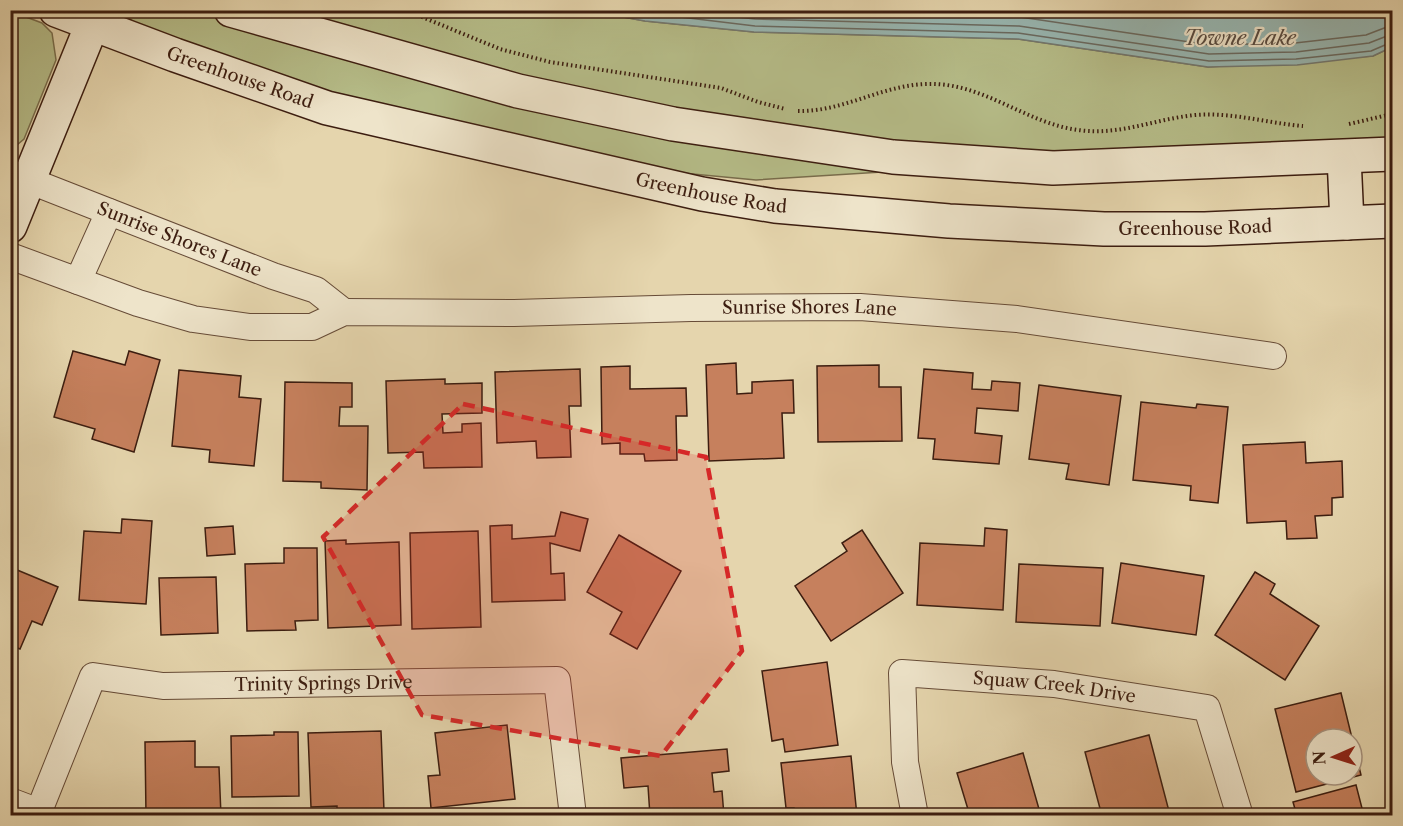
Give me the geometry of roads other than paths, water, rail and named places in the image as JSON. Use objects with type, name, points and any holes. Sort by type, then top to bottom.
[{"type":"main road","name":"Greenhouse Road","points":[[56,10],[95,18],[327,108],[702,194],[775,206],[949,222],[1104,229],[1205,229],[1392,220]]},
{"type":"main road","points":[[231,10],[518,91],[674,124],[893,157],[1053,168],[1344,141],[1392,154]]},
{"type":"main road","points":[[10,226],[20,177],[95,18]]},
{"type":"main road","points":[[1344,141],[1347,223]]},
{"type":"street","name":"Sunrise Shores Lane","points":[[20,177],[273,276],[316,290],[344,312]]},
{"type":"street","points":[[78,281],[109,212]]},
{"type":"street","name":"Sunrise Shores Lane","points":[[10,256],[138,303],[193,320],[250,327],[312,327],[344,312],[514,313],[691,308],[860,307],[1017,319],[1273,356]]},
{"type":"street","name":"Squaw Creek Drive","points":[[915,816],[905,762],[902,673],[1054,684],[1207,708],[1240,816]]},
{"type":"street","name":"Trinity Springs Drive","points":[[38,814],[93,676],[163,686],[557,680],[573,816]]},
{"type":"street","points":[[10,801],[38,814]]},
{"type":"water","name":"Towne Lake","points":[[1392,10],[1392,47],[1373,56],[1297,65],[1208,67],[1018,39],[754,32],[645,21],[590,11]]}]
